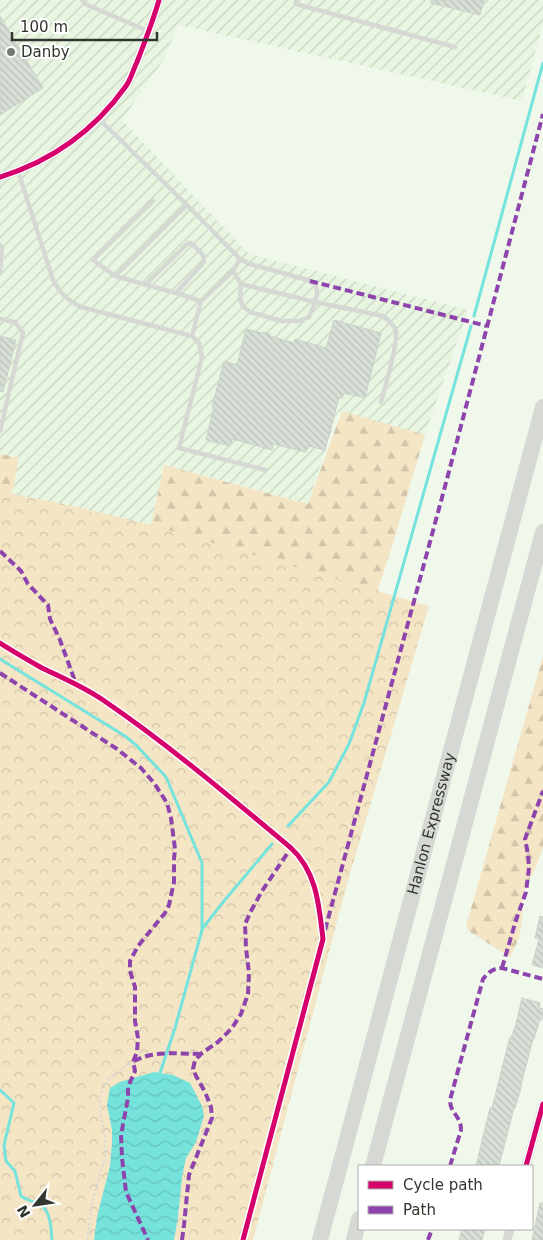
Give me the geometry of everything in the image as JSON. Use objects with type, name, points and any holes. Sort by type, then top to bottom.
[{"type":"highway","name":"Hanlon Expressway","points":[[320,1240],[543,407]]},
{"type":"highway","points":[[373,1165],[543,532]]},
{"type":"highway","points":[[354,1240],[358,1223]]},
{"type":"street","points":[[0,176],[37,163],[64,148],[99,119],[127,85],[150,31],[159,0]]},
{"type":"street","points":[[526,1165],[543,1104]]},
{"type":"lane","points":[[82,0],[85,4],[150,31]]},
{"type":"lane","points":[[296,0],[296,4],[455,47]]},
{"type":"lane","points":[[99,119],[240,259],[250,264],[308,280],[315,285],[315,302],[309,317],[299,321],[282,321],[250,312],[243,306],[240,299],[241,284],[233,271]]},
{"type":"lane","points":[[18,171],[53,280],[63,296],[81,307],[192,336],[199,344],[202,357],[179,448],[266,470]]},
{"type":"lane","points":[[153,200],[93,260],[115,276],[201,301]]},
{"type":"lane","points":[[115,276],[187,205]]},
{"type":"lane","points":[[145,284],[187,244],[191,243],[203,255],[204,262],[176,293]]},
{"type":"lane","points":[[0,245],[2,248],[0,273]]},
{"type":"lane","points":[[192,336],[201,301],[233,271],[240,259]]},
{"type":"lane","points":[[241,284],[383,316],[391,322],[396,331],[395,345],[381,402]]},
{"type":"lane","points":[[0,319],[15,322],[23,333],[0,432]]},
{"type":"path","points":[[87,1240],[92,1203],[105,1157],[106,1136],[101,1118],[99,1099],[109,1079],[133,1062]]},
{"type":"shaded area","points":[[0,0],[543,0],[543,23],[522,101],[178,25],[165,58],[122,120],[249,254],[468,310],[425,435],[338,412],[308,504],[165,465],[151,525],[12,494],[19,458],[0,454]]},
{"type":"green space","points":[[342,411],[425,435],[352,670],[0,625],[0,454],[19,458],[12,494],[69,505],[151,525],[164,465],[308,504]]},
{"type":"green space","points":[[0,491],[151,525],[429,606],[347,884],[253,1240],[0,1240]]},
{"type":"green space","points":[[543,656],[543,847],[537,865],[523,893],[522,922],[519,938],[510,957],[470,932],[466,926]]},
{"type":"water","points":[[154,1072],[173,1075],[190,1083],[202,1106],[204,1116],[196,1142],[186,1158],[174,1240],[94,1240],[97,1217],[110,1166],[112,1130],[107,1105],[110,1088],[120,1082]]},
{"type":"building","points":[[431,0],[484,0],[480,15],[431,3]]},
{"type":"building","name":"Danby","points":[[0,16],[43,88],[0,115]]},
{"type":"building","points":[[334,320],[381,333],[365,398],[344,393],[342,398],[339,397],[325,450],[308,446],[306,452],[273,444],[272,450],[232,439],[230,446],[206,440],[224,361],[237,365],[246,329],[270,334],[270,336],[294,343],[295,339],[326,348]]},
{"type":"building","points":[[0,336],[16,340],[3,392],[0,391]]},
{"type":"building","points":[[540,916],[543,917],[543,968],[532,965],[539,939],[535,938]]},
{"type":"building","points":[[522,998],[540,1003],[539,1008],[543,1009],[542,1020],[540,1019],[533,1039],[499,1165],[476,1165],[510,1037],[516,1024]]},
{"type":"building","points":[[540,1203],[543,1203],[543,1240],[532,1240]]},
{"type":"building","points":[[462,1230],[485,1230],[482,1240],[459,1240]]},
{"type":"waterway","points":[[474,316],[543,63]]},
{"type":"waterway","points":[[288,826],[329,782],[349,744],[364,703],[471,326]]},
{"type":"waterway","points":[[0,659],[125,736],[136,745],[166,777],[202,863],[202,930],[175,1028],[160,1073]]},
{"type":"waterway","points":[[202,929],[272,844]]},
{"type":"waterway","points":[[0,1090],[14,1103],[4,1145],[6,1161],[15,1171],[21,1196],[39,1204],[46,1211],[50,1220],[52,1240]]},
{"type":"marked path","points":[[325,930],[543,114]]},
{"type":"marked path","points":[[310,281],[487,326]]},
{"type":"marked path","points":[[0,551],[21,571],[28,584],[48,605],[50,619],[76,684]]},
{"type":"marked path","points":[[0,673],[117,749],[141,768],[167,803],[171,818],[175,849],[174,882],[169,905],[165,913],[138,946],[130,961],[130,971],[135,987],[135,1021],[138,1038],[137,1052],[133,1062],[135,1071],[128,1087],[128,1098],[121,1135],[122,1158],[126,1192],[148,1240]]},
{"type":"marked path","points":[[502,968],[526,892],[529,868],[525,839],[543,791]]},
{"type":"marked path","points":[[182,1240],[189,1175],[212,1118],[211,1107],[193,1069],[195,1060],[218,1042],[232,1028],[241,1014],[248,994],[249,973],[245,924],[262,891],[291,848]]},
{"type":"marked path","points":[[450,1165],[461,1125],[450,1105],[450,1100],[483,979],[491,971],[502,968],[543,979]]},
{"type":"marked path","points":[[134,1061],[158,1054],[201,1054]]},
{"type":"marked path","points":[[428,1240],[432,1230]]},
{"type":"cycle path","points":[[0,177],[54,153],[86,130],[114,102],[131,77],[159,0]]},
{"type":"cycle path","points":[[0,643],[42,668],[96,695],[152,735],[291,848],[300,857],[311,879],[318,902],[323,939],[243,1240]]},
{"type":"cycle path","points":[[526,1165],[543,1104]]},
{"type":"place","name":"Danby","points":[[11,52]]}]
